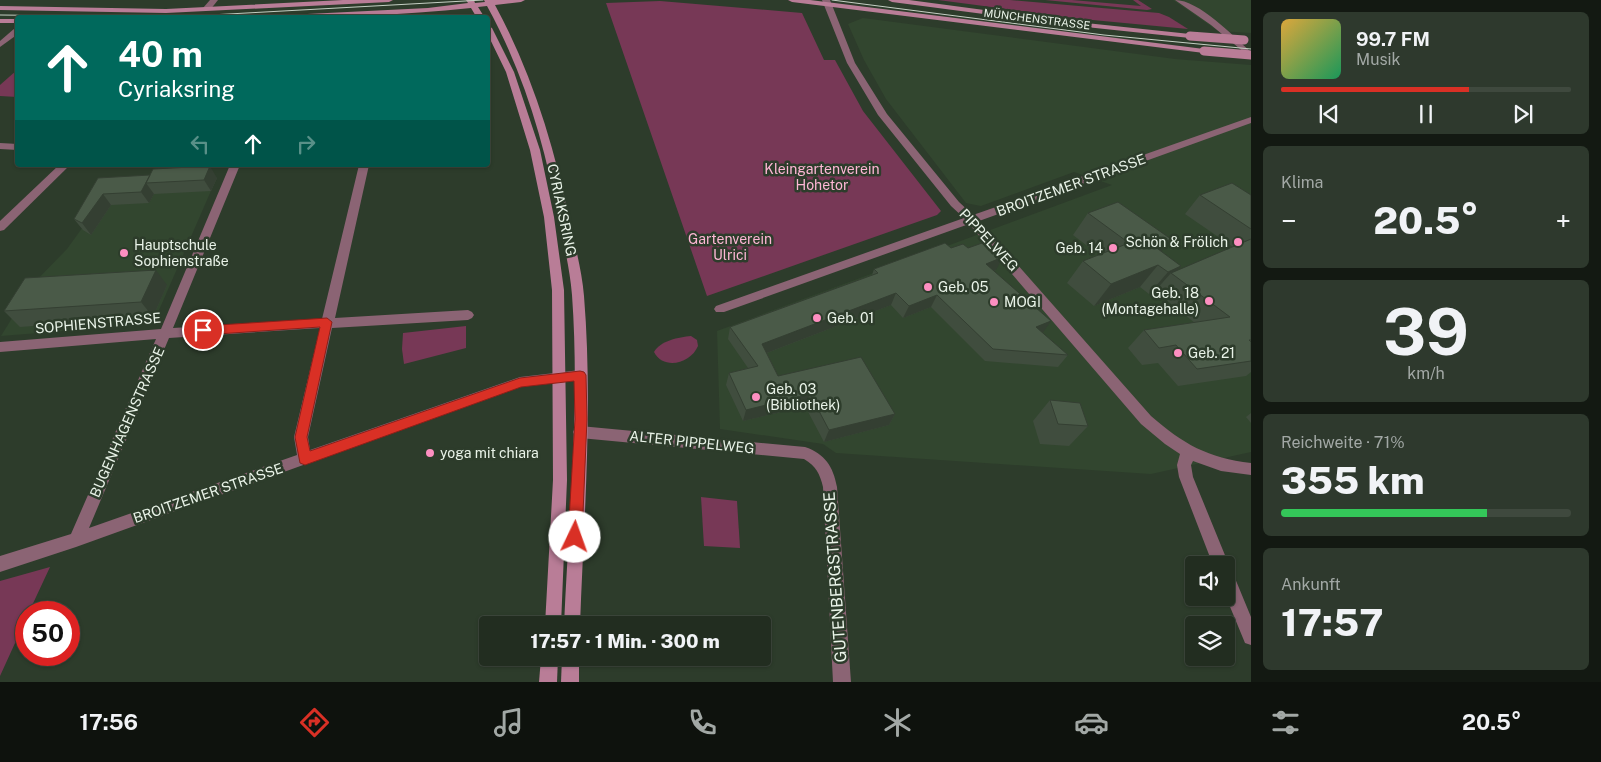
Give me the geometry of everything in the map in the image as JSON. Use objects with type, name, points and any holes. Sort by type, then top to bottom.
[{"type":"main road","points":[[0,8],[144,11],[389,0]]},
{"type":"main road","points":[[334,15],[401,12],[471,3],[521,0]]},
{"type":"main road","name":"MÜNCHENSTRASSE","points":[[792,0],[826,2],[1251,56]]},
{"type":"main road","name":"MÜNCHENSTRASSE","points":[[892,0],[1067,23],[1247,40]]},
{"type":"main road","name":"CYRIAKSRING","points":[[489,2],[520,60],[538,110],[560,196],[577,281],[580,432],[572,616]]},
{"type":"main road","points":[[471,3],[479,15]]},
{"type":"main road","points":[[0,21],[15,21]]},
{"type":"main road","name":"CYRIAKSRING","points":[[490,32],[510,72],[522,105],[545,193],[558,290],[560,514],[554,616]]},
{"type":"main road","points":[[548,682],[549,666]]},
{"type":"main road","points":[[570,682],[571,666]]},
{"type":"street","points":[[207,8],[214,0]]},
{"type":"street","points":[[1179,0],[1214,23],[1251,56]]},
{"type":"street","name":"PIPPELWEG","points":[[826,2],[851,63],[875,103],[955,204],[972,219],[1146,420],[1167,439],[1188,453],[1225,466],[1251,469]]},
{"type":"street","points":[[0,45],[15,32]]},
{"type":"street","name":"BROITZEMER STRASSE","points":[[720,309],[1251,120]]},
{"type":"street","points":[[0,146],[15,147]]},
{"type":"street","points":[[0,227],[63,167]]},
{"type":"street","name":"BUGENHAGENSTRASSE","points":[[76,540],[234,167]]},
{"type":"street","points":[[305,459],[301,437],[364,167]]},
{"type":"street","name":"SOPHIENSTRASSE","points":[[0,346],[327,322],[468,315]]},
{"type":"street","name":"BROITZEMER STRASSE","points":[[0,564],[76,540],[520,382],[580,375]]},
{"type":"street","name":"ALTER PIPPELWEG","points":[[580,432],[805,453]]},
{"type":"street","name":"GUTENBERGSTRASSE","points":[[805,453],[816,458],[824,466],[830,487],[842,682]]},
{"type":"street","points":[[1188,453],[1184,465],[1186,477],[1217,556]]},
{"type":"street","points":[[1235,598],[1251,636]]},
{"type":"shaded area","points":[[1173,0],[1251,0],[1251,33],[1218,31]]},
{"type":"shaded area","points":[[863,18],[1175,59],[1251,65],[1251,452],[1151,474],[836,453],[823,444],[720,429],[717,331],[1112,185],[1074,172],[981,206],[966,203],[886,99],[864,60],[848,24]]},
{"type":"shaded area","name":"Hauptschule Sophienstraße","points":[[217,177],[153,324],[1,336],[33,284],[67,249],[88,220],[110,184]]},
{"type":"green space","points":[[938,0],[1010,0],[1159,13],[1188,29],[1082,19]]},
{"type":"green space","points":[[1045,0],[1072,0],[1141,6],[1133,0],[1138,0],[1152,9],[1147,10]]},
{"type":"green space","name":"Kleingartenverein Hohetor","points":[[660,1],[802,13],[824,60],[835,60],[863,111],[941,211],[937,215],[707,296],[606,3]]},
{"type":"green space","points":[[15,72],[15,97],[0,96],[0,85]]},
{"type":"green space","points":[[466,326],[466,348],[404,364],[402,349],[403,333]]},
{"type":"green space","points":[[691,336],[697,340],[698,346],[690,357],[684,360],[670,363],[658,358],[654,352],[665,342]]},
{"type":"green space","points":[[701,497],[737,501],[740,548],[704,546]]},
{"type":"green space","points":[[50,567],[34,601],[15,601],[15,643],[0,676],[0,581]]},
{"type":"building","points":[[210,167],[204,180],[146,183],[153,169]]},
{"type":"building","points":[[150,175],[141,192],[103,194],[82,223],[74,219],[98,178]]},
{"type":"building","points":[[1232,183],[1251,195],[1251,229],[1200,195]]},
{"type":"building","points":[[1118,202],[1171,239],[1154,246],[1181,266],[1168,272],[1158,265],[1111,284],[1083,261],[1129,243],[1088,213]]},
{"type":"building","points":[[1251,239],[1251,340],[1249,340],[1251,342],[1251,361],[1197,369],[1176,345],[1159,348],[1144,330],[1230,317],[1171,273]]},
{"type":"building","points":[[985,242],[1003,257],[986,264],[1051,321],[1036,327],[1068,355],[993,349],[937,295],[909,306],[896,293],[762,344],[778,376],[861,357],[895,414],[829,430],[810,394],[746,410],[729,373],[758,366],[730,327],[878,273],[874,269],[945,243],[951,248],[963,244],[968,248]]},
{"type":"building","points":[[156,270],[141,302],[4,311],[25,278]]},
{"type":"building","points":[[1050,400],[1080,403],[1088,426],[1058,424]]},
{"type":"tram line","points":[[210,15],[483,0]]},
{"type":"tram line","points":[[832,0],[1104,35],[1251,49]]},
{"type":"tram line","points":[[0,15],[15,15]]},
{"type":"place","name":"Schön & Frölich","points":[[1238,242]]},
{"type":"place","name":"Geb. 14","points":[[1113,248]]},
{"type":"place","name":"Hauptschule Sophienstraße","points":[[124,253]]},
{"type":"place","name":"Geb. 05","points":[[928,287]]},
{"type":"place","name":"Geb. 18 (Montagehalle)","points":[[1209,301]]},
{"type":"place","name":"MOGI","points":[[994,302]]},
{"type":"place","name":"Geb. 01","points":[[817,318]]},
{"type":"place","name":"Geb. 21","points":[[1178,353]]},
{"type":"place","name":"Geb. 03 (Bibliothek)","points":[[756,397]]},
{"type":"place","name":"yoga mit chiara","points":[[430,453]]},
{"type":"route","points":[[203,330],[327,322],[301,437],[305,459],[520,382],[580,375],[581,419],[575,537]]},
{"type":"park label","name":"Gartenverein Ulrici","points":[[730,248]]}]
